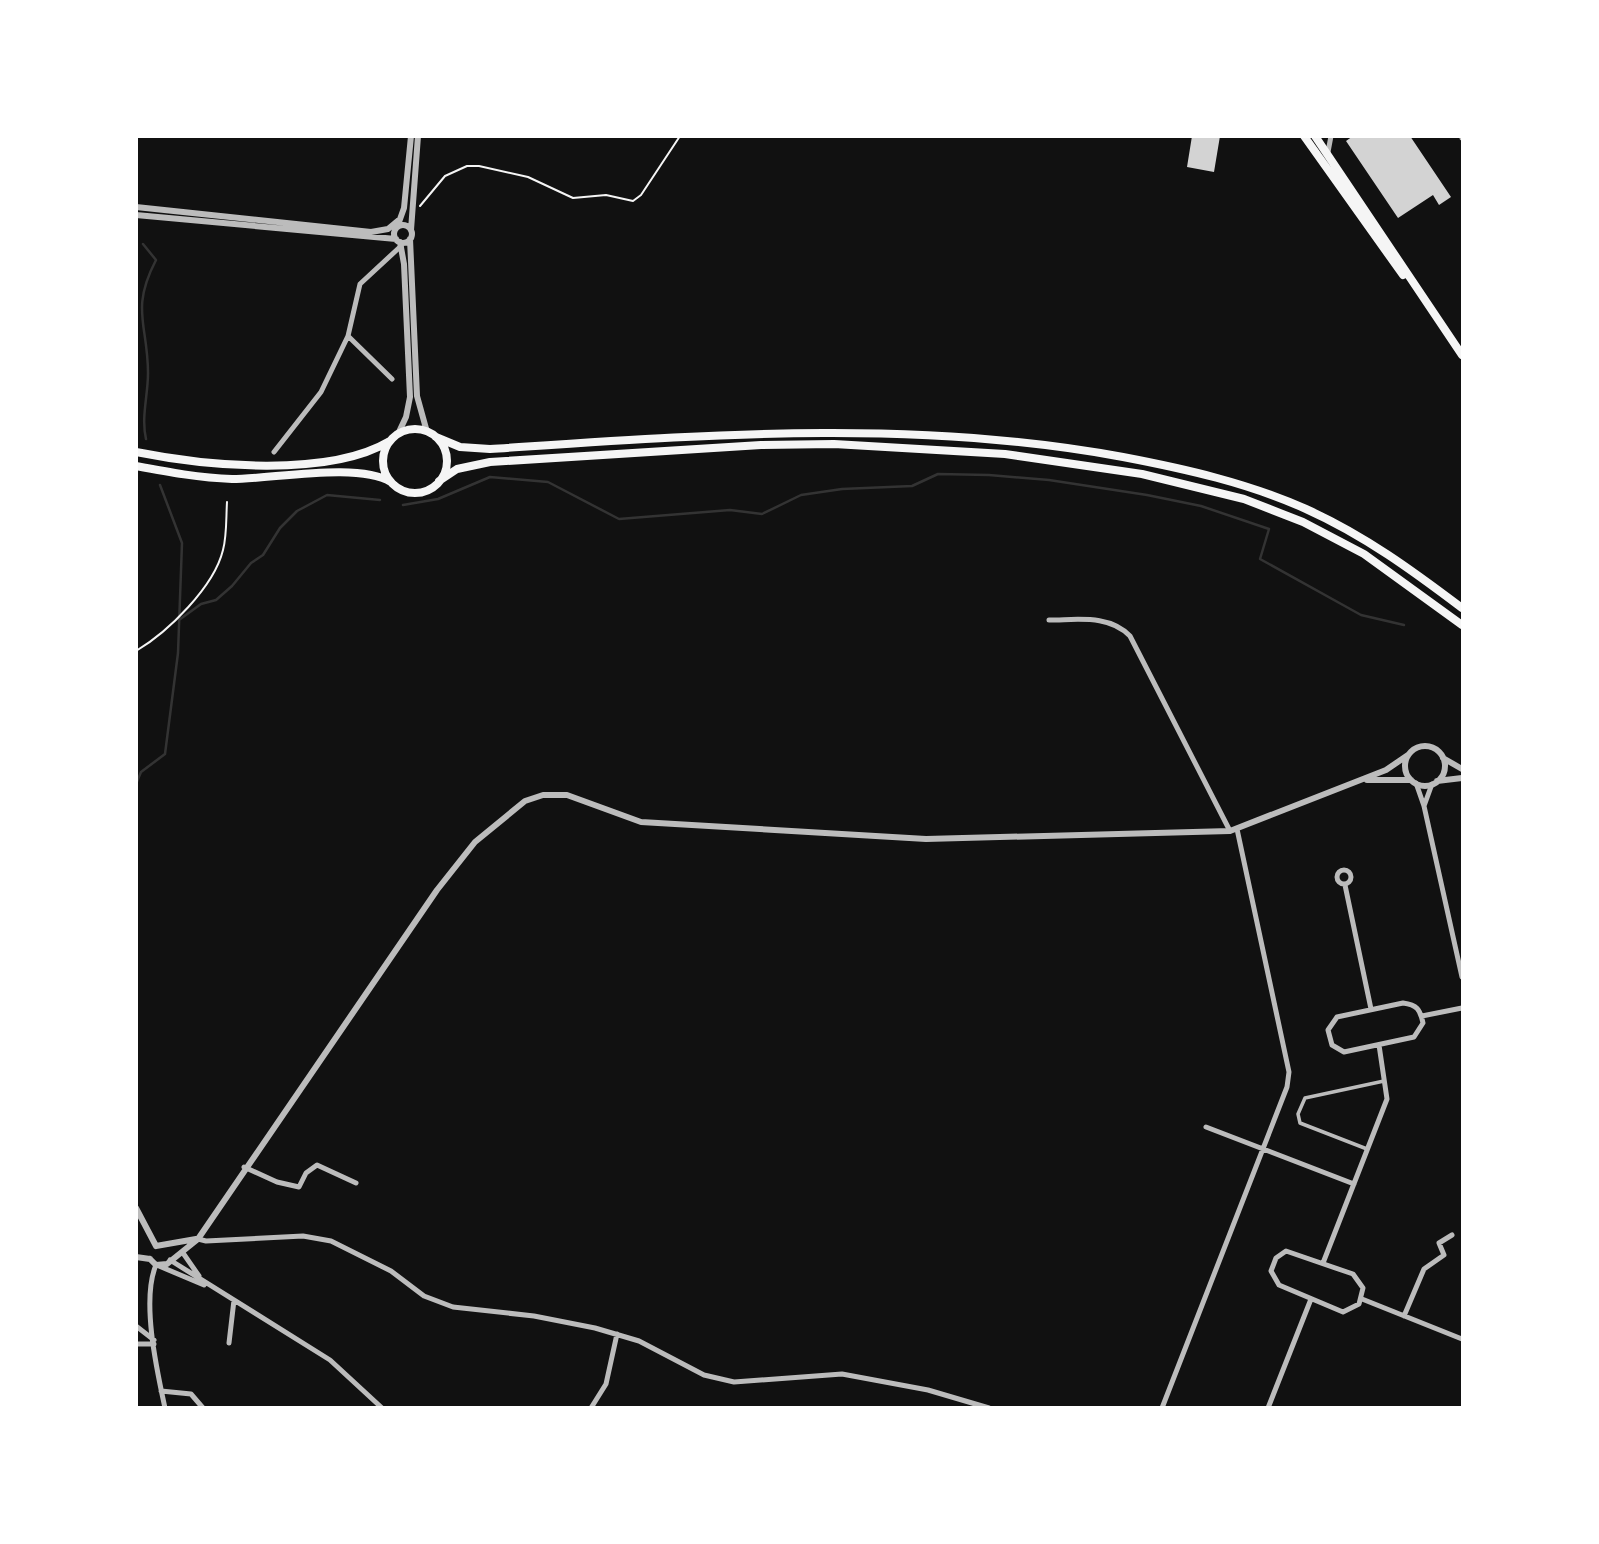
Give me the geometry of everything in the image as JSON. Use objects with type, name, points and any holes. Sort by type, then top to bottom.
[{"type":"main road","points":[[1314,137],[1351,204],[1436,316]]},
{"type":"main road","points":[[1323,156],[1354,192],[1462,355]]},
{"type":"main road","points":[[1351,204],[1354,192]]},
{"type":"main road","points":[[1351,204],[1358,206],[1371,226],[1377,227]]},
{"type":"main road","points":[[136,452],[185,461],[262,465],[349,459],[366,454],[407,430],[427,432],[460,447],[490,449],[726,433],[835,432],[962,437],[1067,448],[1210,476],[1281,498],[1373,544],[1462,608]]},
{"type":"main road","points":[[436,438],[446,458],[439,481]]},
{"type":"main road","points":[[390,441],[383,457],[391,482]]},
{"type":"main road","points":[[136,466],[179,474],[234,479],[362,472],[375,474],[411,492],[427,490],[457,469],[490,462],[761,445],[910,447],[1046,459],[1179,482],[1274,510],[1364,554],[1462,625]]},
{"type":"street","points":[[398,434],[410,397],[397,227],[404,208],[411,136]]},
{"type":"street","points":[[418,136],[410,239],[417,396],[427,432]]},
{"type":"street","points":[[1323,156],[1331,136]]},
{"type":"street","points":[[136,207],[371,232],[388,229],[400,219]]},
{"type":"street","points":[[136,215],[399,242],[410,239]]},
{"type":"street","points":[[397,227],[405,225],[411,230]]},
{"type":"street","points":[[274,452],[321,392],[348,337],[360,284],[399,242]]},
{"type":"street","points":[[348,337],[392,379]]},
{"type":"street","points":[[1049,620],[1103,621],[1115,624],[1130,636],[1233,830],[1289,1072],[1283,1102],[1162,1408]]},
{"type":"street","points":[[165,1408],[154,1342],[150,1278],[158,1266],[183,1253],[198,1239],[244,1167],[437,890],[475,842],[511,811],[535,796],[568,795],[641,822],[926,838],[1233,830],[1386,770],[1417,747],[1429,746],[1462,769]]},
{"type":"street","points":[[1408,755],[1405,771],[1424,806],[1462,977]]},
{"type":"street","points":[[1424,806],[1444,768],[1443,758]]},
{"type":"street","points":[[1362,779],[1434,783],[1462,778]]},
{"type":"street","points":[[1345,884],[1371,1009]]},
{"type":"street","points":[[1414,1004],[1422,1016],[1421,1031],[1415,1037],[1344,1052],[1332,1045],[1328,1030],[1336,1017],[1371,1009],[1414,1004]]},
{"type":"street","points":[[1422,1016],[1462,1008]]},
{"type":"street","points":[[1323,1263],[1387,1099],[1379,1045]]},
{"type":"street","points":[[1367,1149],[1300,1123],[1300,1104],[1305,1098],[1386,1081]]},
{"type":"street","points":[[1206,1126],[1354,1184]]},
{"type":"street","points":[[244,1167],[277,1182],[299,1187],[306,1173],[317,1165],[356,1183]]},
{"type":"street","points":[[137,1209],[156,1245]]},
{"type":"street","points":[[1404,1316],[1424,1269],[1444,1255],[1439,1243],[1452,1235]]},
{"type":"street","points":[[156,1245],[166,1246],[198,1239],[206,1241],[303,1236],[331,1241],[391,1271],[424,1296],[453,1307],[534,1316],[617,1334],[639,1341],[704,1375],[734,1382],[842,1374],[929,1390],[989,1408]]},
{"type":"street","points":[[150,1259],[150,1252],[156,1245]]},
{"type":"street","points":[[166,1246],[171,1252],[170,1260]]},
{"type":"street","points":[[1286,1251],[1323,1263],[1360,1280],[1363,1288],[1362,1299],[1355,1307],[1343,1312],[1279,1285],[1272,1276],[1272,1264],[1286,1251]]},
{"type":"street","points":[[183,1253],[194,1272],[212,1287]]},
{"type":"street","points":[[136,1257],[150,1259],[158,1266],[212,1287]]},
{"type":"street","points":[[170,1260],[330,1360],[382,1408]]},
{"type":"street","points":[[1268,1408],[1311,1299]]},
{"type":"street","points":[[1362,1299],[1462,1339]]},
{"type":"street","points":[[229,1343],[234,1300]]},
{"type":"street","points":[[136,1326],[154,1342]]},
{"type":"street","points":[[591,1408],[606,1384],[617,1334]]},
{"type":"street","points":[[136,1344],[154,1342]]},
{"type":"street","points":[[161,1391],[189,1393],[202,1408]]},
{"type":"path","points":[[411,213],[445,176],[467,166],[479,166],[528,177],[573,198],[606,195],[632,201],[641,195],[680,136]]},
{"type":"path","points":[[136,651],[157,638],[175,621],[201,590],[220,559],[227,502]]},
{"type":"building","points":[[1192,136],[1220,136],[1214,172],[1187,167]]},
{"type":"building","points":[[1353,136],[1410,136],[1451,197],[1439,205],[1433,195],[1398,218],[1346,141]]},
{"type":"waterway","points":[[143,244],[156,260],[148,277],[142,305],[148,373],[144,415],[146,439]]},
{"type":"waterway","points":[[403,505],[438,499],[490,477],[548,482],[619,519],[730,510],[762,514],[801,495],[842,489],[912,486],[938,474],[1049,480],[1201,506],[1269,529],[1260,559],[1361,615],[1404,625]]},
{"type":"waterway","points":[[136,784],[141,772],[165,754],[178,653],[182,543],[160,485]]},
{"type":"waterway","points":[[179,620],[201,604],[216,600],[232,586],[251,563],[263,555],[280,528],[297,511],[327,495],[380,500]]}]
